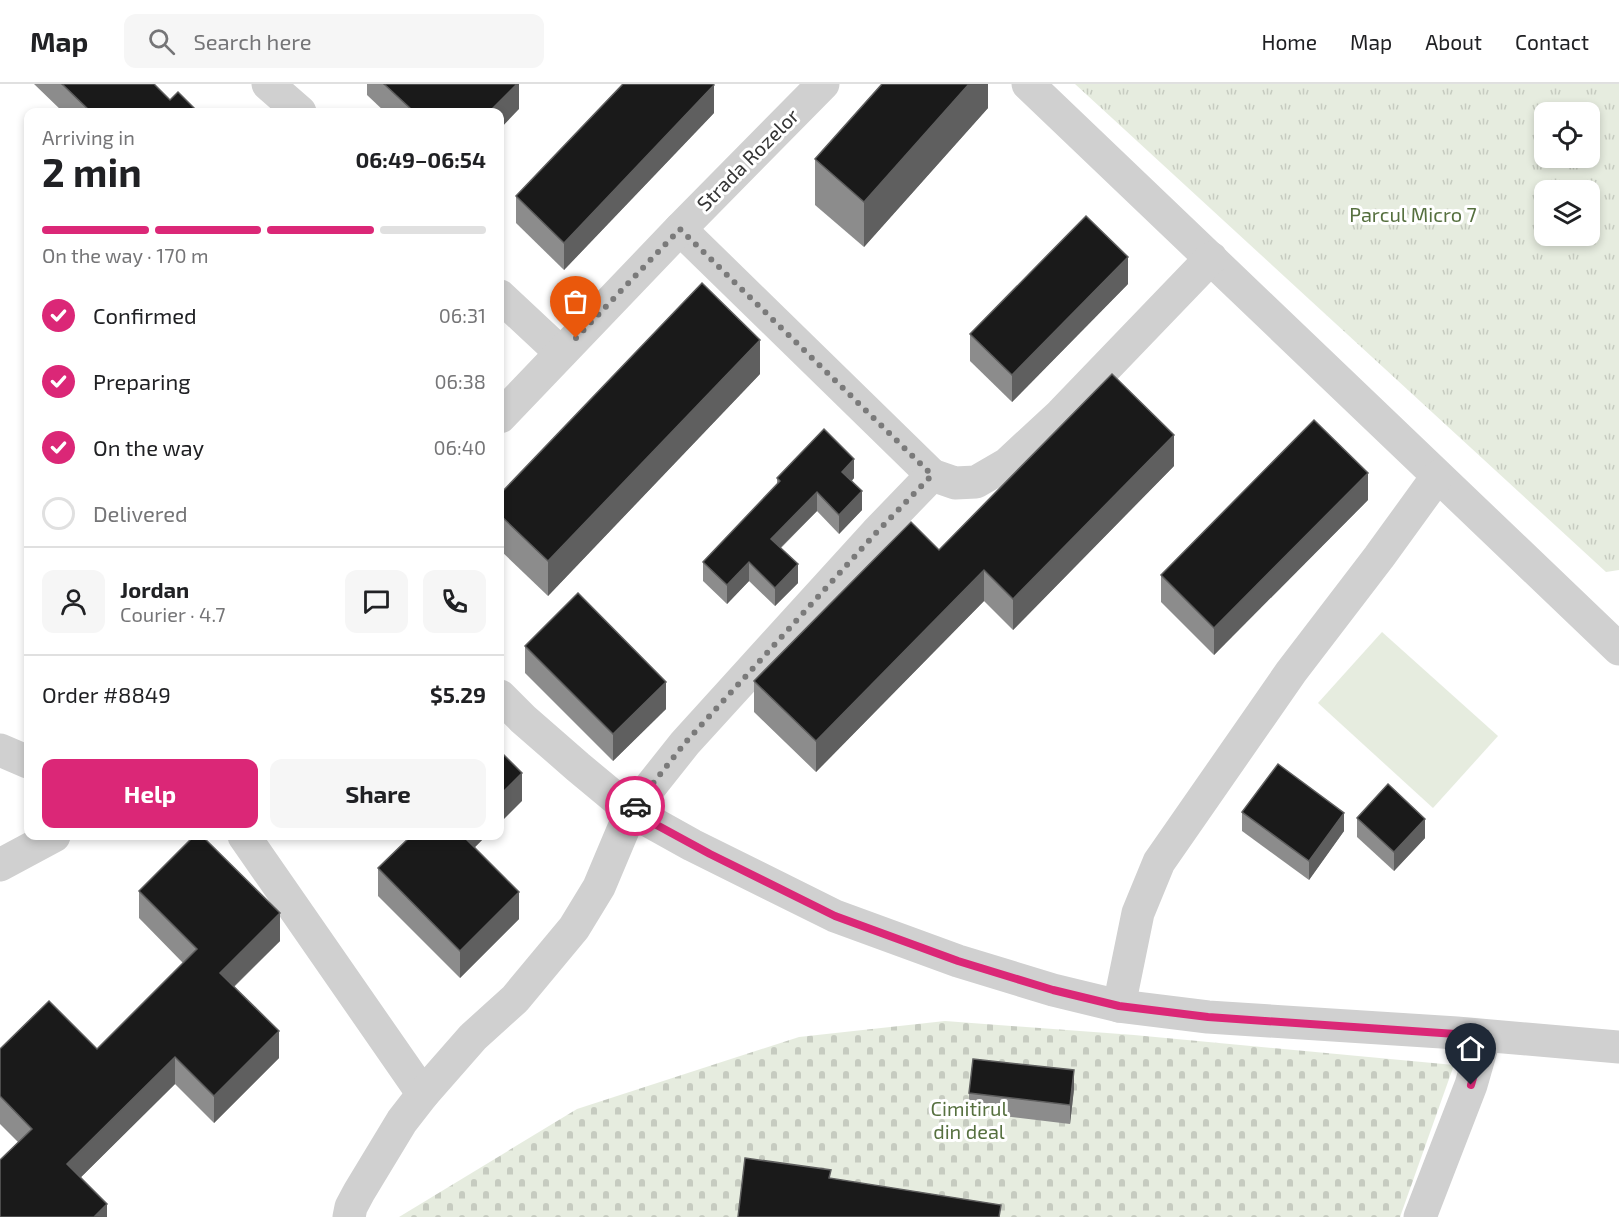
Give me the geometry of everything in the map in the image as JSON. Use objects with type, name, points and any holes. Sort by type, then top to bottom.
[{"type":"street","points":[[268,84],[295,108]]},
{"type":"street","name":"Strada Rozelor","points":[[504,413],[823,84]]},
{"type":"street","points":[[1028,84],[1619,649]]},
{"type":"street","points":[[680,229],[932,475],[956,483],[976,482],[1007,464],[1061,414],[1211,258]]},
{"type":"street","points":[[504,300],[561,353]]},
{"type":"street","points":[[349,1217],[351,1207],[359,1192],[402,1122],[423,1094],[473,1037],[515,999],[574,928],[599,887],[631,811],[693,734],[876,533],[932,475]]},
{"type":"street","points":[[1119,1006],[1138,913],[1159,862],[1291,672],[1437,477]]},
{"type":"street","points":[[504,700],[571,761],[631,811],[710,854],[835,916],[958,961],[1053,990],[1119,1006],[1208,1017],[1619,1047]]},
{"type":"street","points":[[0,750],[24,760]]},
{"type":"street","points":[[0,864],[46,840]]},
{"type":"street","points":[[247,840],[423,1094]]},
{"type":"street","points":[[1420,1217],[1471,1085],[1485,1036]]},
{"type":"green space","name":"Parcul Micro 7","points":[[1075,84],[1619,84],[1619,570],[1606,572]]},
{"type":"green space","points":[[1382,632],[1498,736],[1433,808],[1318,703]]},
{"type":"green space","name":"Cimitirul din deal","points":[[945,1021],[1134,1035],[1454,1065],[1400,1217],[399,1217],[577,1109],[799,1037]]},
{"type":"building","points":[[62,84],[154,84],[170,100],[178,92],[194,108],[87,108]]},
{"type":"building","points":[[384,84],[517,84],[493,108],[410,108]]},
{"type":"building","points":[[623,84],[714,85],[564,243],[516,196]]},
{"type":"building","points":[[882,84],[969,84],[864,202],[815,159]]},
{"type":"building","points":[[1086,216],[1128,257],[1012,375],[970,334]]},
{"type":"building","points":[[702,283],[760,340],[548,561],[504,519],[504,490]]},
{"type":"building","points":[[1112,374],[1174,435],[1013,599],[984,570],[816,741],[754,681],[911,522],[939,550]]},
{"type":"building","points":[[1314,420],[1368,473],[1214,628],[1161,575]]},
{"type":"building","points":[[824,429],[854,459],[842,472],[862,491],[839,515],[817,492],[771,539],[798,564],[775,588],[749,562],[727,585],[703,562],[780,481],[777,478]]},
{"type":"building","points":[[578,593],[666,682],[613,734],[525,646]]},
{"type":"building","points":[[504,755],[522,773],[504,791]]},
{"type":"building","points":[[1278,764],[1344,813],[1309,861],[1242,812]]},
{"type":"building","points":[[1388,784],[1425,819],[1394,852],[1357,818]]},
{"type":"building","points":[[190,840],[206,840],[280,913],[220,973],[279,1031],[214,1096],[175,1057],[67,1164],[107,1204],[94,1217],[0,1217],[0,1160],[32,1129],[0,1096],[0,1049],[49,1001],[97,1049],[197,949],[139,891]]},
{"type":"building","points":[[407,840],[467,840],[519,892],[460,951],[378,868]]},
{"type":"building","points":[[973,1059],[1074,1070],[1070,1105],[969,1093]]},
{"type":"building","points":[[745,1158],[831,1170],[829,1178],[1001,1205],[999,1217],[738,1217]]},
{"type":"way so far","points":[[576,338],[680,229],[932,475],[876,533],[685,743],[635,806]]},
{"type":"route","points":[[635,806],[631,811],[692,845],[835,916],[958,961],[1053,990],[1119,1006],[1208,1017],[1485,1036],[1471,1085]]}]
